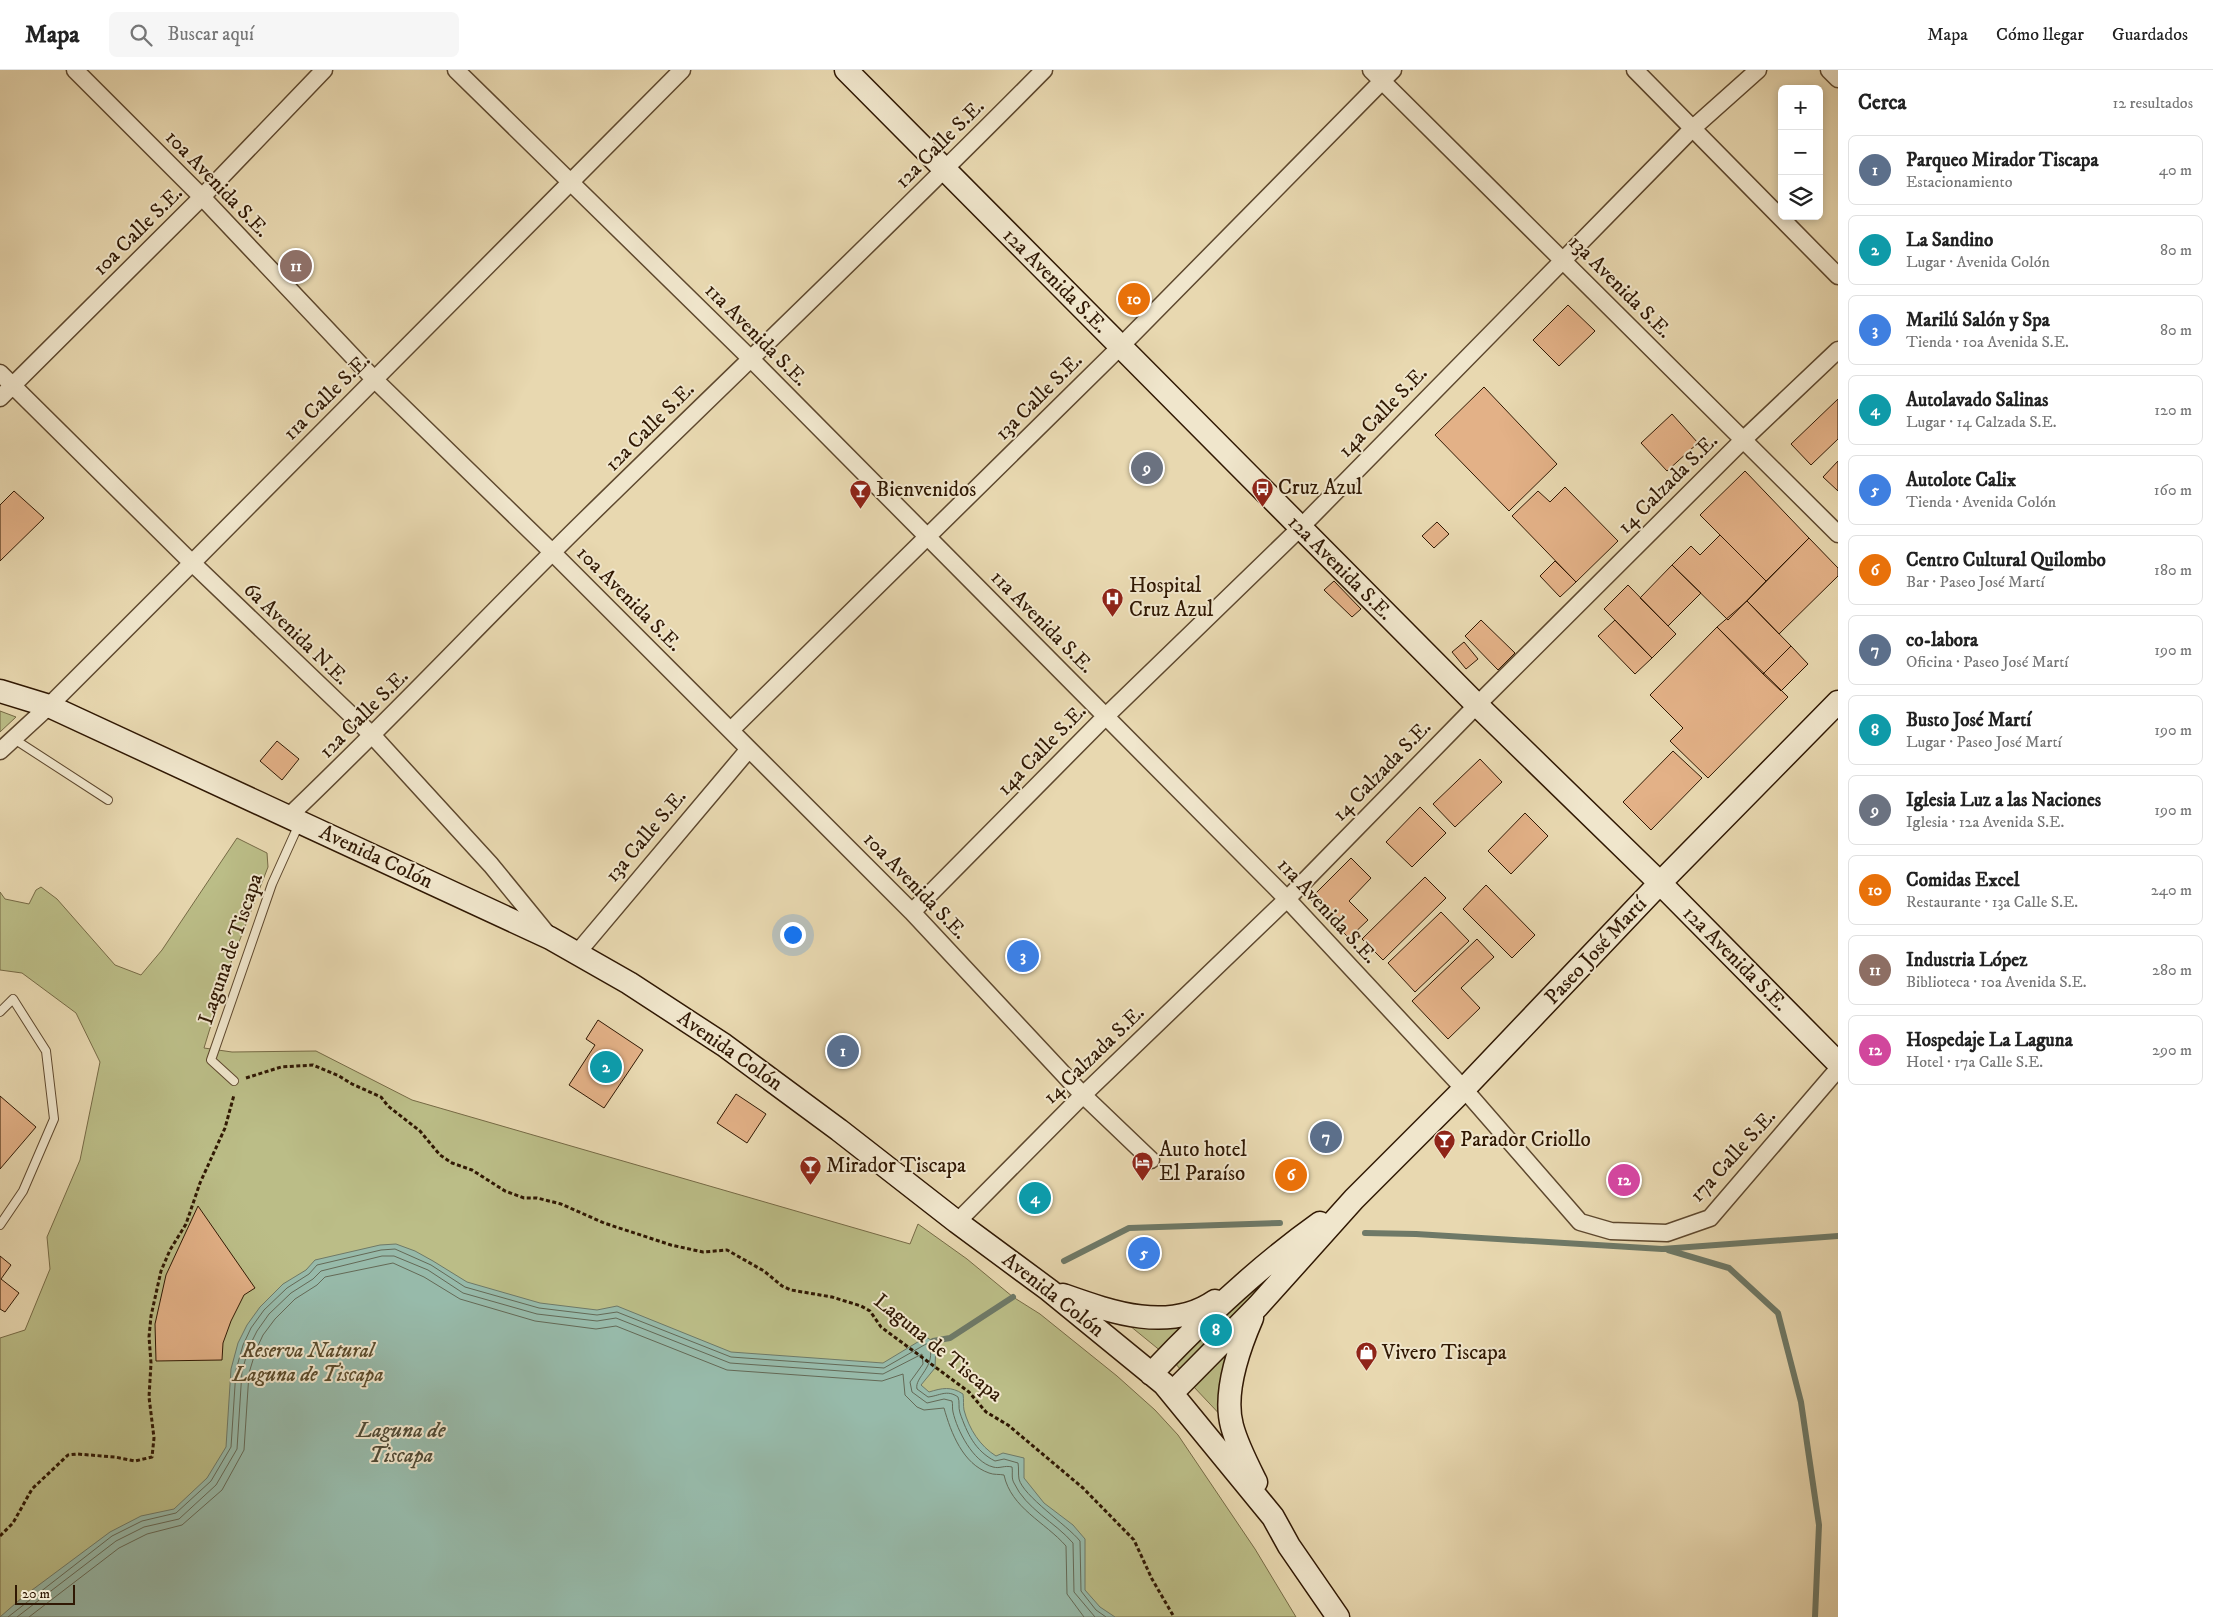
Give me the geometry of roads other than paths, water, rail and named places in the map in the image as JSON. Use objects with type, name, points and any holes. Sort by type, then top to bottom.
[{"type":"main road","name":"12a Avenida S.E.","points":[[846,70],[1300,528],[1477,705],[1660,883],[1838,1063]]},
{"type":"main road","name":"Avenida Colón","points":[[0,690],[49,706],[550,938],[578,952],[724,1045],[1049,1290],[1172,1393],[1273,1517],[1328,1608],[1338,1617]]},
{"type":"main road","name":"Paseo José Martí","points":[[1172,1393],[1258,1306],[1354,1199],[1464,1089],[1660,883],[1838,702]]},
{"type":"main road","name":"Paseo José Martí","points":[[1151,1374],[1185,1338],[1252,1275],[1354,1199]]},
{"type":"main road","points":[[1049,1290],[1103,1309],[1143,1317],[1171,1318],[1202,1310],[1252,1275]]},
{"type":"main road","points":[[1258,1306],[1240,1344],[1233,1373],[1230,1400],[1231,1424],[1273,1517]]},
{"type":"street","name":"10a Avenida S.E.","points":[[74,70],[202,197],[374,379],[552,552],[912,912],[1083,1095],[1151,1160]]},
{"type":"street","name":"10a Calle S.E.","points":[[0,398],[202,197],[324,70]]},
{"type":"street","name":"11a Avenida S.E.","points":[[456,70],[750,358],[1287,899],[1464,1089],[1580,1222]]},
{"type":"street","name":"11a Calle S.E.","points":[[0,751],[49,706],[192,564],[682,70]]},
{"type":"street","name":"12a Calle S.E.","points":[[294,820],[552,552],[945,171],[1044,70]]},
{"type":"street","points":[[1635,70],[1838,276]]},
{"type":"street","name":"14a Calle S.E.","points":[[912,912],[1106,716],[1300,528],[1693,128],[1758,70]]},
{"type":"street","points":[[1829,70],[1838,79]]},
{"type":"street","name":"13a Avenida S.E.","points":[[1382,74],[1563,260],[1838,534]]},
{"type":"street","name":"13a Calle S.E.","points":[[731,730],[1120,347],[1382,74]]},
{"type":"street","name":"14 Calzada S.E.","points":[[957,1222],[1083,1095],[1287,899],[1477,705],[1743,440],[1838,350]]},
{"type":"street","name":"6a Avenida N.E.","points":[[0,373],[192,564],[373,736],[492,865],[550,938]]},
{"type":"street","name":"13a Calle S.E.","points":[[578,952],[748,749]]},
{"type":"street","name":"17a Calle S.E.","points":[[1580,1222],[1611,1232],[1667,1233],[1710,1218],[1838,1069]]},
{"type":"lane","points":[[14,738],[108,800]]},
{"type":"lane","name":"Laguna de Tiscapa","points":[[234,1081],[211,1060],[294,820]]},
{"type":"lane","points":[[0,1012],[13,998],[46,1051],[54,1119],[23,1191],[0,1225]]},
{"type":"water","name":"Laguna de Tiscapa","points":[[396,1244],[415,1251],[467,1282],[540,1303],[597,1310],[617,1306],[731,1352],[883,1363],[926,1337],[936,1343],[935,1368],[921,1385],[929,1392],[946,1388],[963,1394],[964,1410],[969,1424],[985,1447],[996,1456],[1003,1453],[1024,1458],[1024,1478],[1044,1503],[1073,1525],[1085,1539],[1085,1590],[1100,1607],[1115,1617],[0,1617],[24,1596],[110,1532],[141,1516],[174,1509],[207,1478],[226,1447],[231,1369],[238,1343],[247,1325],[260,1307],[283,1284],[306,1270],[315,1260],[380,1245]]},
{"type":"waterway","points":[[1064,1261],[1129,1228],[1280,1223]]},
{"type":"waterway","points":[[1365,1233],[1416,1234],[1662,1249],[1838,1236]]},
{"type":"waterway","points":[[1668,1250],[1729,1268],[1778,1313],[1801,1402],[1819,1525],[1815,1617]]},
{"type":"waterway","points":[[933,1341],[950,1338],[1013,1297]]},
{"type":"place","name":"Industria López","points":[[296,266]]},
{"type":"place","name":"Comidas Excel","points":[[1134,299]]},
{"type":"place","name":"Iglesia Luz a las Naciones","points":[[1147,468]]},
{"type":"place","name":"Cruz Azul","points":[[1262,507]]},
{"type":"place","name":"Bienvenidos","points":[[860,509]]},
{"type":"place","name":"Hospital Cruz Azul","points":[[1113,617]]},
{"type":"place","name":"Marilú Salón y Spa","points":[[1023,956]]},
{"type":"place","name":"Parqueo Mirador Tiscapa","points":[[843,1051]]},
{"type":"place","name":"La Sandino","points":[[606,1067]]},
{"type":"place","name":"co-labora","points":[[1326,1137]]},
{"type":"place","name":"Parador Criollo","points":[[1444,1159]]},
{"type":"place","name":"Centro Cultural Quilombo","points":[[1291,1175]]},
{"type":"place","name":"Hospedaje La Laguna","points":[[1624,1180]]},
{"type":"place","name":"Auto hotel El Paraíso","points":[[1143,1181]]},
{"type":"place","name":"Mirador Tiscapa","points":[[810,1185]]},
{"type":"place","name":"Autolavado Salinas","points":[[1035,1198]]},
{"type":"place","name":"Autolote Calix","points":[[1144,1253]]},
{"type":"place","name":"Busto José Martí","points":[[1216,1330]]},
{"type":"place","name":"Vivero Tiscapa","points":[[1366,1372]]},
{"type":"park label","name":"Reserva Natural Laguna de Tiscapa","points":[[308,1363]]}]
